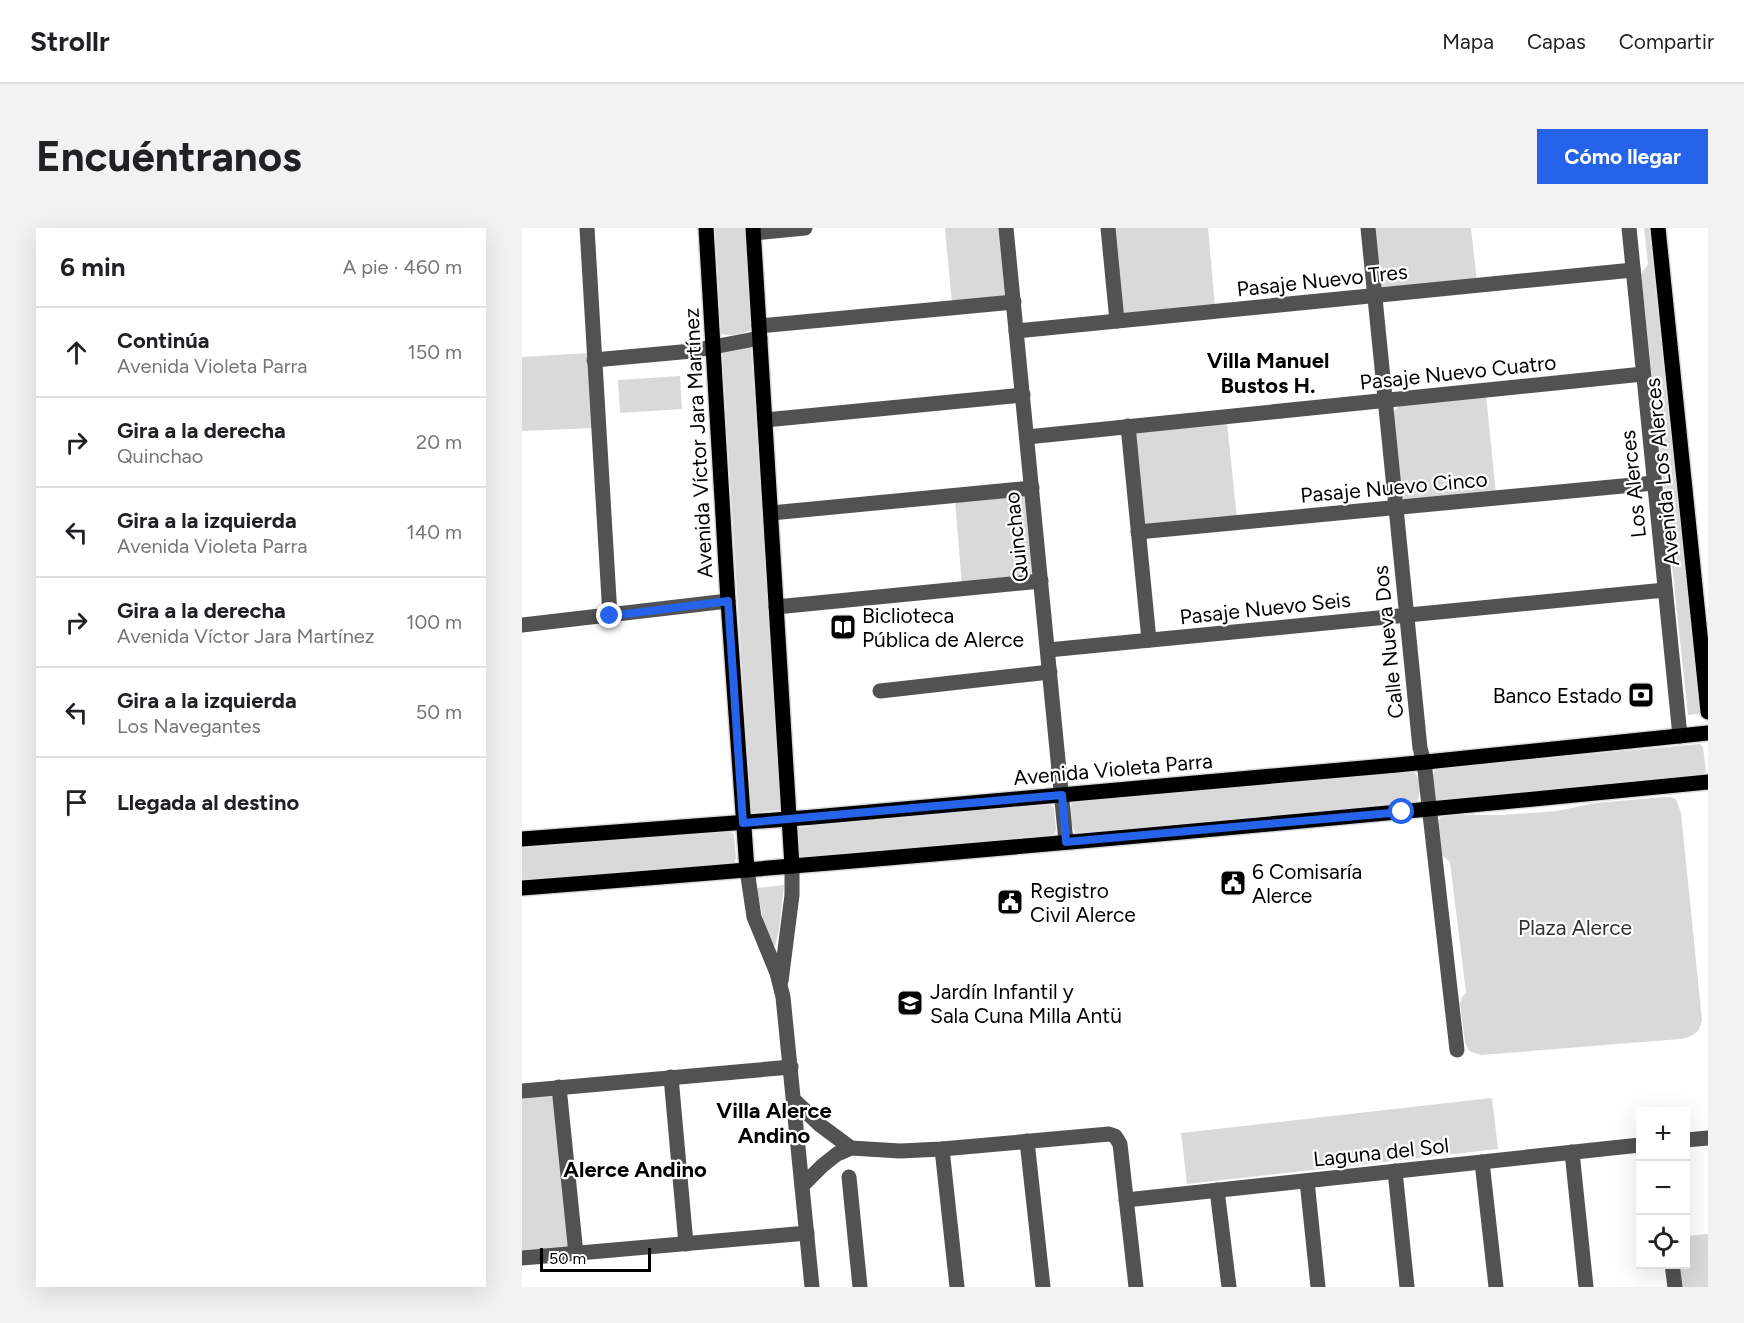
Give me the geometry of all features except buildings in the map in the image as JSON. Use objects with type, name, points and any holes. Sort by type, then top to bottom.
[{"type":"main road","name":"Avenida Víctor Jara Martínez","points":[[706,228],[728,601],[747,870]]},
{"type":"main road","name":"Avenida Los Alerces","points":[[1658,228],[1708,712]]},
{"type":"main road","points":[[753,231],[792,866]]},
{"type":"main road","name":"Avenida Violeta Parra","points":[[522,839],[743,823],[1062,795],[1708,733]]},
{"type":"main road","points":[[522,888],[1066,842],[1708,782]]},
{"type":"street","points":[[586,228],[610,616]]},
{"type":"street","points":[[753,231],[805,228]]},
{"type":"street","name":"Quinchao","points":[[1006,228],[1066,842]]},
{"type":"street","points":[[1108,228],[1117,321]]},
{"type":"street","name":"Calle Nueva Dos","points":[[1368,228],[1420,748],[1424,762],[1457,1050]]},
{"type":"street","name":"Los Alerces","points":[[1629,228],[1680,736]]},
{"type":"street","name":"Pasaje Nuevo Tres","points":[[1016,332],[1633,270]]},
{"type":"street","points":[[594,360],[692,351],[760,332],[1014,302]]},
{"type":"street","name":"Pasaje Nuevo Cuatro","points":[[1027,437],[1643,374]]},
{"type":"street","points":[[765,420],[1023,394]]},
{"type":"street","points":[[1128,426],[1149,640]]},
{"type":"street","name":"Pasaje Nuevo Cinco","points":[[1138,532],[1654,483]]},
{"type":"street","points":[[771,513],[1032,488]]},
{"type":"street","points":[[777,607],[1041,581]]},
{"type":"street","name":"Pasaje Nuevo Seis","points":[[1048,650],[1665,590]]},
{"type":"street","points":[[522,625],[728,601]]},
{"type":"street","points":[[880,691],[1050,672]]},
{"type":"street","points":[[779,979],[792,894],[792,866]]},
{"type":"street","points":[[747,870],[751,904],[757,928],[779,979],[786,1018],[812,1287]]},
{"type":"street","points":[[522,1091],[790,1067]]},
{"type":"street","points":[[670,1077],[686,1244]]},
{"type":"street","points":[[559,1087],[576,1254]]},
{"type":"street","points":[[794,1100],[820,1125],[851,1148]]},
{"type":"street","points":[[802,1186],[837,1154],[851,1148],[900,1151],[942,1149],[1109,1134],[1115,1136],[1120,1144],[1136,1287]]},
{"type":"street","points":[[1690,1140],[1708,1138]]},
{"type":"street","points":[[1027,1141],[1043,1287]]},
{"type":"street","name":"Laguna del Sol","points":[[1126,1200],[1636,1146]]},
{"type":"street","points":[[942,1149],[957,1287]]},
{"type":"street","points":[[1572,1152],[1586,1287]]},
{"type":"street","points":[[1482,1162],[1496,1287]]},
{"type":"street","points":[[1395,1171],[1407,1287]]},
{"type":"street","points":[[849,1177],[860,1287]]},
{"type":"street","points":[[1307,1181],[1318,1287]]},
{"type":"street","points":[[1217,1190],[1229,1287]]},
{"type":"street","points":[[522,1258],[807,1233]]},
{"type":"street","points":[[1673,1269],[1675,1287]]},
{"type":"green space","points":[[715,228],[745,228],[751,329],[741,334],[721,334]]},
{"type":"green space","points":[[945,228],[999,228],[1004,298],[952,304]]},
{"type":"green space","points":[[1113,228],[1208,228],[1215,307],[1128,316],[1121,311]]},
{"type":"green space","points":[[1374,228],[1471,228],[1477,282],[1383,290],[1380,285]]},
{"type":"green space","points":[[1644,228],[1649,228],[1699,714],[1688,715],[1641,274],[1648,264]]},
{"type":"green space","points":[[751,346],[781,810],[751,813],[722,352]]},
{"type":"green space","points":[[589,353],[594,428],[522,431],[522,357]]},
{"type":"green space","points":[[680,376],[682,409],[620,413],[618,380]]},
{"type":"green space","points":[[1486,395],[1496,494],[1406,501],[1402,497],[1393,412],[1401,404]]},
{"type":"green space","points":[[1227,423],[1237,519],[1144,526],[1135,434]]},
{"type":"green space","points":[[1024,495],[1033,573],[1031,578],[962,586],[955,500]]},
{"type":"green space","points":[[1700,744],[1703,747],[1706,772],[1703,776],[1439,801],[1435,799],[1433,778],[1437,768]]},
{"type":"green space","points":[[1412,770],[1420,786],[1416,803],[1076,833],[1070,818],[1072,802]]},
{"type":"green space","name":"Plaza Alerce","points":[[1664,797],[1676,799],[1681,813],[1702,1020],[1697,1031],[1692,1036],[1680,1039],[1481,1055],[1469,1051],[1465,1042],[1460,1004],[1466,993],[1450,862],[1442,855],[1438,825],[1440,818],[1448,815],[1504,815],[1557,811],[1596,803]]},
{"type":"green space","points":[[1050,804],[1054,808],[1056,830],[1054,835],[802,857],[800,855],[798,828],[841,822]]},
{"type":"green space","points":[[730,831],[734,835],[736,858],[734,863],[522,880],[522,848]]},
{"type":"green space","points":[[784,885],[775,947],[764,925],[757,888]]},
{"type":"green space","points":[[553,1095],[569,1247],[522,1253],[522,1097]]},
{"type":"green space","points":[[1492,1098],[1498,1149],[1187,1184],[1181,1133]]},
{"type":"green space","points":[[1708,1234],[1708,1287],[1680,1287],[1678,1269],[1690,1269],[1690,1236]]},
{"type":"place","name":"Biclioteca Pública de Alerce","points":[[843,627]]},
{"type":"place","name":"Banco Estado","points":[[1641,695]]},
{"type":"place","name":"6 Comisaría Alerce","points":[[1233,883]]},
{"type":"place","name":"Registro Civil Alerce","points":[[1010,902]]},
{"type":"place","name":"Jardín Infantil y Sala Cuna Milla Antü","points":[[910,1003]]},
{"type":"district","name":"Villa Manuel Bustos H.","points":[[1268,372]]},
{"type":"district","name":"Villa Alerce Andino","points":[[774,1122]]},
{"type":"district","name":"Alerce Andino","points":[[635,1169]]},
{"type":"route","points":[[610,616],[728,601],[743,823],[1062,795],[1066,842],[1402,812]]}]
